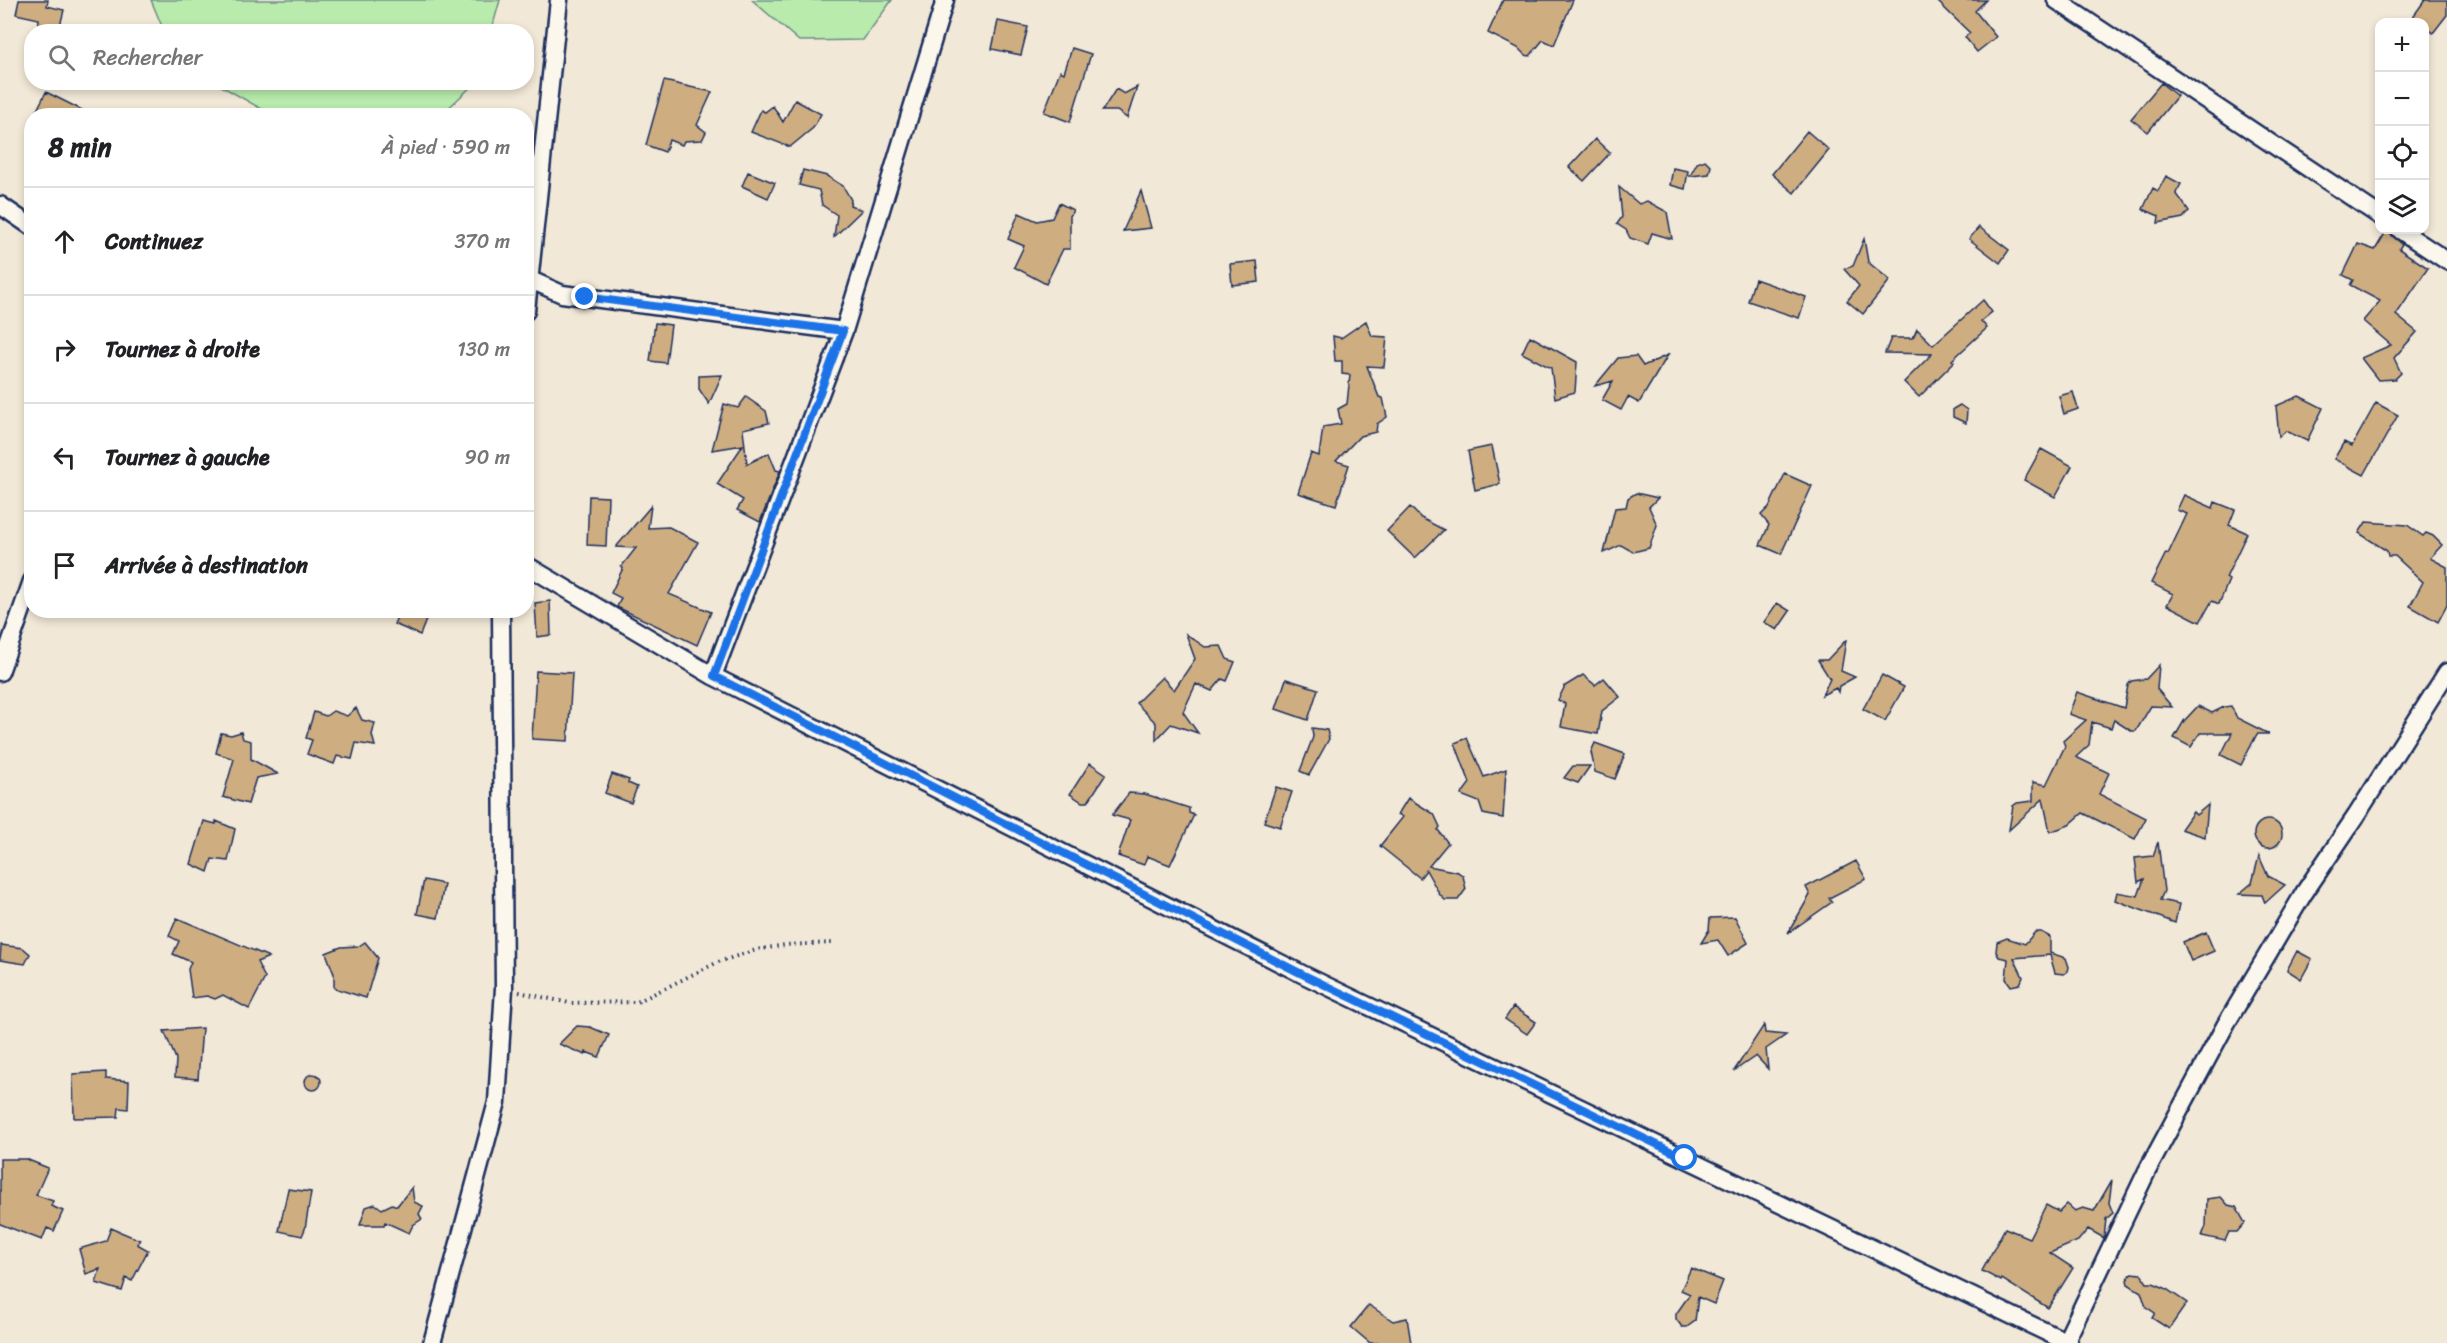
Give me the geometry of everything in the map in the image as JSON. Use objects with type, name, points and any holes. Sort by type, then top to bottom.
[{"type":"street","points":[[534,250],[559,0]]},
{"type":"street","points":[[714,676],[843,331],[945,0]]},
{"type":"street","points":[[2055,0],[2375,213]]},
{"type":"street","points":[[0,206],[24,222]]},
{"type":"street","points":[[2406,234],[2447,261]]},
{"type":"street","points":[[534,281],[562,294],[843,331]]},
{"type":"street","points":[[534,570],[714,676],[1304,975],[2067,1342],[2147,1171],[2226,1024],[2304,893],[2356,816],[2447,672]]},
{"type":"street","points":[[0,672],[24,604]]},
{"type":"street","points":[[432,1343],[497,1102],[504,988],[501,618]]},
{"type":"path","points":[[504,988],[569,1003],[637,1002],[718,962],[756,950],[785,945],[834,943]]},
{"type":"green space","points":[[151,0],[500,0],[493,24],[161,24]]},
{"type":"green space","points":[[752,0],[892,0],[863,40],[799,41]]},
{"type":"green space","points":[[228,90],[468,90],[448,108],[260,108]]},
{"type":"building","points":[[19,0],[48,0],[47,6],[64,10],[60,24],[38,24],[39,19],[16,14]]},
{"type":"building","points":[[1503,0],[1573,0],[1554,45],[1543,40],[1530,56],[1488,33]]},
{"type":"building","points":[[1936,0],[1986,0],[1975,11],[1996,37],[1977,52],[1965,37],[1970,33]]},
{"type":"building","points":[[2425,0],[2447,0],[2447,15],[2433,33],[2429,30],[2429,18],[2412,18]]},
{"type":"building","points":[[998,21],[1028,27],[1021,55],[992,49]]},
{"type":"building","points":[[1072,48],[1091,54],[1070,122],[1044,112],[1060,71],[1064,73]]},
{"type":"building","points":[[664,81],[712,92],[697,125],[706,132],[702,140],[684,141],[682,145],[669,140],[665,152],[646,145]]},
{"type":"building","points":[[2161,83],[2177,96],[2148,132],[2131,119]]},
{"type":"building","points":[[1137,87],[1127,118],[1117,111],[1102,111],[1116,89],[1124,94]]},
{"type":"building","points":[[46,92],[78,108],[38,108]]},
{"type":"building","points":[[795,100],[821,114],[813,128],[790,147],[751,132],[761,110],[765,112],[773,106],[783,122]]},
{"type":"building","points":[[1807,131],[1829,150],[1794,193],[1772,174]]},
{"type":"building","points":[[1595,139],[1610,153],[1584,181],[1569,167]]},
{"type":"building","points":[[1705,160],[1711,166],[1709,174],[1690,176],[1697,163]]},
{"type":"building","points":[[1673,168],[1688,171],[1685,189],[1670,185]]},
{"type":"building","points":[[803,170],[827,176],[843,186],[851,200],[850,205],[862,210],[834,237],[837,215],[822,205],[819,190],[799,185]]},
{"type":"building","points":[[748,172],[775,183],[768,198],[742,186]]},
{"type":"building","points":[[2166,176],[2181,184],[2176,193],[2189,211],[2183,218],[2158,223],[2159,216],[2143,209],[2153,188],[2158,191]]},
{"type":"building","points":[[1619,187],[1639,204],[1647,201],[1667,212],[1672,239],[1652,233],[1648,244],[1630,238],[1626,230],[1617,224],[1622,217]]},
{"type":"building","points":[[1141,191],[1151,228],[1123,231]]},
{"type":"building","points":[[1059,203],[1073,210],[1070,216],[1070,249],[1063,249],[1046,284],[1014,267],[1024,246],[1008,239],[1019,213],[1037,221],[1052,218]]},
{"type":"building","points":[[1979,227],[2009,250],[2000,263],[1969,239]]},
{"type":"building","points":[[2385,234],[2391,234],[2402,244],[2399,249],[2428,268],[2396,315],[2417,332],[2394,358],[2401,373],[2395,379],[2378,380],[2361,358],[2391,345],[2363,321],[2380,301],[2350,285],[2353,280],[2343,275],[2358,244],[2375,250]]},
{"type":"building","points":[[1864,239],[1868,262],[1890,280],[1863,314],[1847,301],[1859,286],[1844,269],[1853,266]]},
{"type":"building","points":[[1257,261],[1259,282],[1232,285],[1230,264]]},
{"type":"building","points":[[1755,279],[1806,297],[1799,318],[1748,301]]},
{"type":"building","points":[[1983,300],[1992,312],[1981,321],[1987,328],[1952,360],[1954,362],[1919,397],[1904,382],[1932,354],[1885,353],[1891,338],[1913,338],[1917,329],[1933,345]]},
{"type":"building","points":[[1366,321],[1372,336],[1387,337],[1384,367],[1367,366],[1379,397],[1383,398],[1387,417],[1377,424],[1376,432],[1360,436],[1336,461],[1349,465],[1336,505],[1298,493],[1311,453],[1319,456],[1323,427],[1341,424],[1338,409],[1347,404],[1350,375],[1342,374],[1342,361],[1335,361],[1333,336],[1341,338]]},
{"type":"building","points":[[655,323],[671,325],[666,363],[650,361]]},
{"type":"building","points":[[1530,336],[1577,362],[1575,392],[1555,398],[1551,368],[1522,353]]},
{"type":"building","points":[[1668,355],[1639,403],[1628,397],[1621,410],[1602,400],[1613,381],[1595,386],[1618,358],[1636,356],[1643,366]]},
{"type":"building","points":[[722,375],[709,404],[699,389],[699,376]]},
{"type":"building","points":[[2073,392],[2078,409],[2064,414],[2059,396]]},
{"type":"building","points":[[2299,396],[2323,408],[2307,441],[2286,431],[2279,437],[2276,406]]},
{"type":"building","points":[[746,397],[766,411],[769,423],[743,429],[747,464],[769,453],[776,470],[780,471],[760,522],[737,510],[743,500],[717,484],[743,445],[712,450],[724,404],[738,408]]},
{"type":"building","points":[[2376,403],[2398,415],[2364,475],[2334,459],[2344,442],[2352,446]]},
{"type":"building","points":[[1960,405],[1967,410],[1966,423],[1953,417],[1953,409]]},
{"type":"building","points":[[1492,446],[1500,484],[1475,490],[1468,451]]},
{"type":"building","points":[[2041,449],[2072,466],[2055,497],[2024,480]]},
{"type":"building","points":[[1785,474],[1812,486],[1781,554],[1760,545],[1769,525],[1761,515],[1769,507]]},
{"type":"building","points":[[1636,493],[1658,498],[1649,507],[1657,525],[1649,548],[1633,552],[1621,545],[1604,553],[1615,508],[1626,507],[1628,498]]},
{"type":"building","points":[[2184,495],[2213,508],[2215,502],[2235,510],[2229,525],[2247,533],[2226,578],[2229,580],[2219,604],[2212,601],[2200,622],[2167,605],[2173,594],[2151,583],[2187,514],[2177,510]]},
{"type":"building","points":[[589,496],[608,497],[606,546],[587,545]]},
{"type":"building","points":[[651,506],[648,528],[669,527],[698,542],[669,594],[711,612],[697,645],[617,607],[621,598],[611,593],[623,568],[621,567],[636,548],[616,547]]},
{"type":"building","points":[[1410,507],[1421,518],[1444,530],[1415,558],[1387,531]]},
{"type":"building","points":[[2366,522],[2407,525],[2423,536],[2426,533],[2433,536],[2442,545],[2430,558],[2447,567],[2447,605],[2438,622],[2410,606],[2423,582],[2395,556],[2388,556],[2387,551],[2359,533]]},
{"type":"building","points":[[550,601],[551,635],[537,637],[535,603]]},
{"type":"building","points":[[1777,603],[1790,611],[1777,630],[1764,622]]},
{"type":"building","points":[[397,618],[427,618],[420,635],[394,624]]},
{"type":"building","points":[[1186,634],[1205,647],[1221,646],[1227,659],[1235,662],[1227,681],[1222,679],[1212,691],[1196,684],[1183,712],[1198,733],[1171,724],[1156,740],[1156,723],[1136,703],[1162,677],[1174,690],[1195,659]]},
{"type":"building","points":[[1846,640],[1841,671],[1855,677],[1839,686],[1838,692],[1836,688],[1822,695],[1830,679],[1818,660],[1827,660]]},
{"type":"building","points":[[2159,665],[2157,689],[2172,707],[2151,706],[2136,731],[2131,731],[2114,720],[2111,728],[2092,722],[2089,745],[2076,757],[2109,773],[2099,794],[2146,818],[2135,839],[2083,813],[2069,825],[2050,832],[2043,799],[2009,830],[2013,806],[2017,803],[2033,801],[2033,782],[2046,785],[2065,746],[2063,741],[2086,720],[2069,714],[2077,692],[2124,708],[2128,685],[2131,681],[2146,679]]},
{"type":"building","points":[[536,671],[572,673],[568,741],[532,739]]},
{"type":"building","points":[[1583,675],[1595,685],[1604,678],[1620,697],[1602,711],[1598,734],[1561,727],[1565,704],[1558,700],[1565,686]]},
{"type":"building","points":[[1882,675],[1904,687],[1885,721],[1863,709]]},
{"type":"building","points":[[1286,679],[1318,689],[1308,720],[1276,709]]},
{"type":"building","points":[[2198,706],[2212,713],[2231,706],[2237,718],[2269,734],[2257,734],[2241,765],[2221,755],[2232,733],[2200,733],[2191,747],[2174,738],[2184,721]]},
{"type":"building","points":[[356,708],[362,720],[375,723],[372,735],[375,746],[356,743],[352,759],[337,756],[334,764],[307,754],[312,740],[306,738],[314,712],[326,716],[333,711],[347,716]]},
{"type":"building","points":[[1312,728],[1327,730],[1329,739],[1309,775],[1300,771],[1313,737]]},
{"type":"building","points":[[241,732],[243,739],[251,741],[251,759],[278,774],[256,778],[248,804],[223,797],[234,759],[216,753],[221,733],[231,735]]},
{"type":"building","points":[[1467,738],[1484,777],[1506,769],[1503,818],[1483,814],[1479,802],[1461,795],[1470,783],[1455,743]]},
{"type":"building","points":[[1595,743],[1625,754],[1615,779],[1595,772],[1591,752]]},
{"type":"building","points":[[1090,763],[1106,774],[1088,802],[1082,802],[1070,794]]},
{"type":"building","points":[[1573,766],[1590,766],[1578,783],[1564,778]]},
{"type":"building","points":[[612,774],[629,780],[628,783],[637,787],[631,803],[605,793]]},
{"type":"building","points":[[1276,787],[1292,792],[1280,827],[1264,822]]},
{"type":"building","points":[[1129,793],[1145,794],[1189,808],[1189,813],[1194,815],[1170,865],[1147,856],[1144,865],[1118,856],[1130,820],[1112,815]]},
{"type":"building","points":[[1408,798],[1434,814],[1440,827],[1438,830],[1448,843],[1429,866],[1458,872],[1463,876],[1466,889],[1458,900],[1445,900],[1426,870],[1420,878],[1380,846],[1403,817],[1398,814]]},
{"type":"building","points":[[2208,805],[2205,837],[2181,829],[2193,812],[2196,815]]},
{"type":"building","points":[[2268,820],[2278,824],[2282,834],[2278,844],[2268,848],[2258,844],[2254,834],[2258,824]]},
{"type":"building","points":[[204,821],[216,824],[216,821],[235,829],[228,861],[212,859],[208,872],[191,864]]},
{"type":"building","points":[[2158,842],[2164,891],[2160,900],[2179,904],[2175,923],[2115,900],[2117,892],[2138,896],[2144,879],[2138,882],[2135,858],[2153,856]]},
{"type":"building","points":[[2259,856],[2268,876],[2285,885],[2265,903],[2262,895],[2239,894],[2252,883]]},
{"type":"building","points":[[1856,861],[1866,879],[1829,898],[1832,902],[1788,933],[1810,895],[1806,887]]},
{"type":"building","points":[[424,880],[444,884],[438,918],[417,914]]},
{"type":"building","points":[[1735,917],[1748,943],[1728,956],[1718,940],[1701,943],[1709,930],[1710,918]]},
{"type":"building","points":[[177,918],[269,957],[257,962],[265,978],[249,1009],[223,995],[215,999],[207,996],[192,998],[188,969],[191,962],[173,954],[179,941],[169,936]]},
{"type":"building","points":[[2035,932],[2041,932],[2050,937],[2050,953],[2066,958],[2068,971],[2064,974],[2055,973],[2050,955],[2014,958],[2023,977],[2020,984],[2011,986],[2006,979],[2008,959],[1999,957],[1996,952],[1997,942],[2007,938],[2025,944]]},
{"type":"building","points":[[2206,932],[2214,951],[2191,961],[2183,942]]},
{"type":"building","points":[[365,942],[378,958],[366,998],[334,988],[334,974],[326,953],[341,947],[359,946]]},
{"type":"building","points":[[1,945],[23,948],[30,954],[25,964],[0,960]]},
{"type":"building","points":[[2297,951],[2312,959],[2301,979],[2287,970]]},
{"type":"building","points":[[1513,1007],[1536,1022],[1527,1034],[1505,1019]]},
{"type":"building","points":[[1764,1025],[1765,1033],[1786,1035],[1766,1049],[1768,1069],[1756,1056],[1734,1071]]},
{"type":"building","points":[[577,1026],[590,1027],[609,1035],[599,1057],[586,1052],[585,1055],[559,1044]]},
{"type":"building","points":[[202,1028],[198,1079],[175,1077],[176,1059],[164,1031]]},
{"type":"building","points":[[106,1072],[106,1079],[129,1081],[128,1109],[119,1108],[118,1117],[74,1118],[73,1074]]},
{"type":"building","points":[[313,1074],[319,1076],[321,1082],[319,1088],[313,1090],[307,1088],[305,1082],[307,1076]]},
{"type":"building","points":[[0,1159],[26,1159],[48,1168],[36,1195],[53,1201],[51,1206],[63,1211],[54,1231],[47,1228],[42,1240],[0,1224]]},
{"type":"building","points":[[2112,1180],[2109,1203],[2113,1213],[2106,1219],[2104,1238],[2088,1229],[2078,1241],[2050,1253],[2073,1268],[2048,1308],[2002,1279],[2001,1281],[1982,1271],[2005,1228],[2029,1238],[2046,1205],[2059,1212],[2067,1204],[2075,1211],[2083,1208],[2094,1211]]},
{"type":"building","points":[[412,1187],[414,1202],[423,1206],[419,1214],[422,1219],[413,1225],[409,1233],[385,1222],[384,1225],[360,1225],[366,1207],[375,1204],[382,1209],[392,1204],[397,1206]]},
{"type":"building","points":[[288,1189],[311,1192],[302,1236],[279,1231]]},
{"type":"building","points":[[2221,1197],[2228,1205],[2236,1207],[2245,1223],[2237,1232],[2229,1232],[2225,1241],[2202,1236],[2206,1226],[2207,1199]]},
{"type":"building","points":[[111,1228],[140,1240],[137,1244],[148,1250],[132,1281],[126,1278],[122,1291],[96,1283],[100,1269],[86,1274],[79,1249],[106,1241]]},
{"type":"building","points":[[1691,1268],[1723,1281],[1714,1304],[1698,1297],[1695,1321],[1687,1327],[1682,1327],[1676,1319],[1676,1314],[1690,1294],[1681,1290]]},
{"type":"building","points":[[2132,1273],[2141,1274],[2147,1283],[2165,1288],[2187,1303],[2169,1329],[2152,1318],[2155,1313],[2146,1307],[2141,1292],[2128,1284],[2127,1280]]},
{"type":"building","points":[[1369,1305],[1393,1321],[1407,1318],[1411,1343],[1370,1343],[1351,1327]]},
{"type":"route","points":[[585,297],[843,331],[714,676],[1304,975],[1685,1158]]}]
